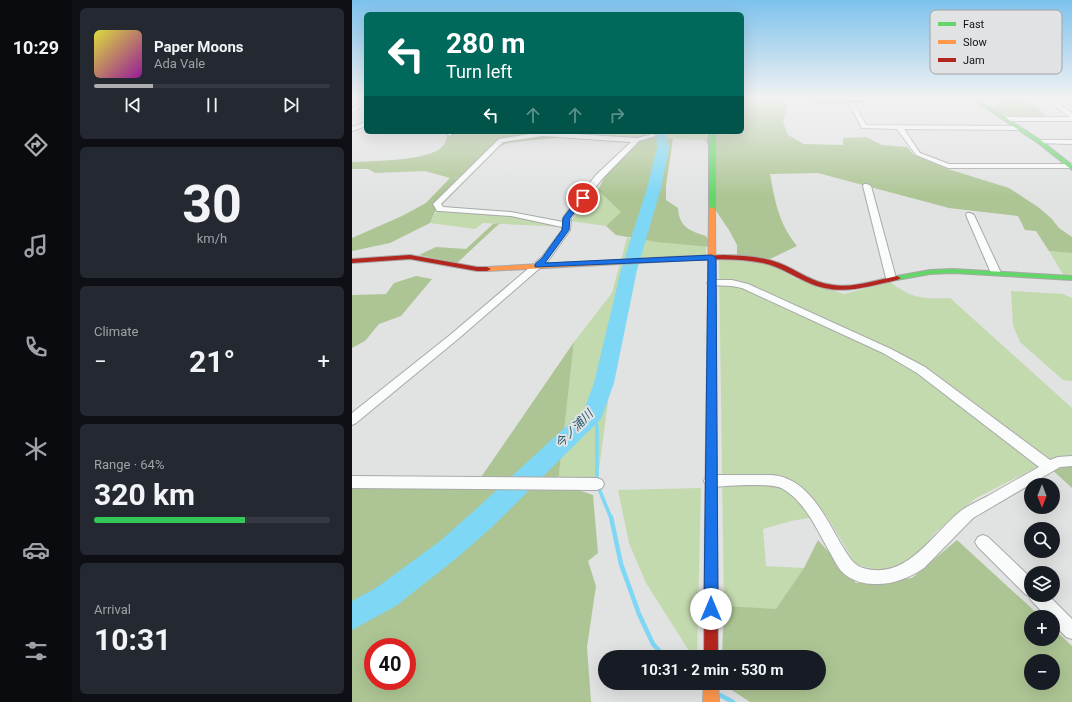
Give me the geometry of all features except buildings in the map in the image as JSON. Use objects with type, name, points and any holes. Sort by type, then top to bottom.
[{"type":"street","points":[[903,131],[918,154],[948,166],[1071,167]]},
{"type":"street","points":[[1023,131],[1040,142],[1071,167]]},
{"type":"street","points":[[566,225],[511,214],[446,210],[440,209],[438,204],[501,140],[543,134],[637,140],[652,136]]},
{"type":"street","points":[[711,650],[712,134]]},
{"type":"street","points":[[352,420],[454,337],[545,259],[566,230],[567,218],[599,177],[637,140]]},
{"type":"street","points":[[1040,142],[1072,142]]},
{"type":"street","points":[[867,186],[891,278]]},
{"type":"street","points":[[970,215],[996,273]]},
{"type":"street","points":[[352,261],[410,257],[476,269],[712,258],[742,258],[762,261],[818,284],[836,288],[926,272],[953,271],[1072,278]]},
{"type":"street","points":[[712,283],[732,283],[745,286],[921,370],[1049,467]]},
{"type":"street","points":[[711,481],[780,481],[793,488],[804,497],[845,564],[855,572],[872,577],[898,575],[913,568],[920,563],[968,514],[1058,462],[1072,461]]},
{"type":"street","points":[[352,482],[598,484]]},
{"type":"street","points":[[983,542],[1024,582]]},
{"type":"street","points":[[1044,602],[1072,631]]},
{"type":"street","points":[[711,690],[711,702]]},
{"type":"green space","points":[[744,131],[786,131],[788,135],[804,144],[843,145],[843,138],[866,137],[882,145],[907,147],[913,154],[948,169],[1009,188],[1038,207],[1051,218],[1059,228],[1072,237],[1072,253],[1049,251],[1036,231],[1025,230],[1018,216],[949,208],[818,173],[770,174],[776,203],[782,221],[797,246],[770,259],[737,255],[737,245],[712,205],[712,158],[706,140],[708,134],[744,134]]},
{"type":"green space","points":[[448,134],[556,134],[572,136],[508,143],[487,152],[464,177],[452,177],[463,178],[439,203],[430,223],[390,243],[352,251],[352,238],[402,216],[426,203],[450,178],[425,171],[375,173],[368,169],[352,169],[352,162],[400,159],[426,155],[436,151],[445,143]]},
{"type":"green space","points":[[579,134],[707,134],[706,140],[673,139],[653,136],[637,140],[578,137]]},
{"type":"green space","points":[[656,136],[673,139],[666,185],[666,200],[678,208],[683,224],[690,230],[706,236],[712,247],[657,242],[616,235],[606,226],[621,212],[598,190],[610,166],[636,142]]},
{"type":"green space","points":[[599,187],[624,212],[606,226],[571,221]]},
{"type":"green space","points":[[439,206],[440,209],[514,215],[564,227],[483,223],[475,229],[430,223]]},
{"type":"green space","points":[[500,223],[457,263],[419,255],[436,247],[466,249],[493,224]]},
{"type":"green space","points":[[627,238],[706,246],[706,257],[633,258],[622,328],[610,387],[597,484],[558,483],[574,342],[612,293]]},
{"type":"green space","points":[[1049,251],[1072,253],[1072,276],[1064,276]]},
{"type":"green space","points":[[719,260],[767,263],[797,279],[844,294],[890,282],[905,292],[918,297],[950,298],[1072,408],[1072,461],[1045,463],[976,498],[936,532],[909,563],[880,570],[856,565],[826,515],[791,521],[763,529],[766,566],[804,568],[776,610],[724,606]]},
{"type":"green space","points":[[416,276],[432,279],[401,316],[379,324],[365,341],[352,348],[352,295],[386,294],[394,283]]},
{"type":"green space","points":[[1011,291],[1063,294],[1072,298],[1072,381],[1063,380],[1020,342],[1013,325]]},
{"type":"green space","points":[[574,342],[558,483],[593,495],[598,553],[588,561],[596,586],[587,647],[591,702],[352,702],[352,482],[477,483]]},
{"type":"green space","points":[[1072,461],[1072,488],[1049,467]]},
{"type":"green space","points":[[701,488],[697,650],[689,650],[646,583],[629,543],[618,490]]},
{"type":"green space","points":[[818,540],[856,583],[912,578],[957,540],[1033,610],[1024,610],[1024,646],[1060,646],[1060,635],[1072,646],[1072,702],[750,702],[732,690],[826,690],[826,650],[722,650],[724,606],[776,609],[804,568]]},
{"type":"waterway","name":"今ノ浦川","points":[[352,616],[386,597],[449,549],[484,518],[593,414],[604,383],[629,270],[654,188],[663,148],[661,134]]},
{"type":"waterway","points":[[593,414],[597,427],[597,484],[611,518]]},
{"type":"waterway","points":[[611,517],[621,564],[639,614],[653,644],[659,650]]},
{"type":"waterway","points":[[720,695],[733,702]]},
{"type":"traffic: fast","points":[[1023,131],[1040,142],[1072,168]]},
{"type":"traffic: fast","points":[[712,134],[712,209]]},
{"type":"traffic: fast","points":[[897,278],[930,272],[953,271],[1072,278]]},
{"type":"traffic: slow","points":[[711,520],[712,209]]},
{"type":"traffic: slow","points":[[487,269],[671,259]]},
{"type":"traffic: slow","points":[[711,690],[711,702]]},
{"type":"traffic: jam","points":[[352,261],[410,257],[477,269],[487,269]]},
{"type":"traffic: jam","points":[[671,259],[724,257],[764,261],[775,264],[818,284],[834,288],[856,287],[897,278]]},
{"type":"traffic: jam","points":[[711,520],[711,650]]},
{"type":"route","points":[[583,198],[567,218],[566,230],[545,259],[537,266],[712,258],[711,609]]}]
